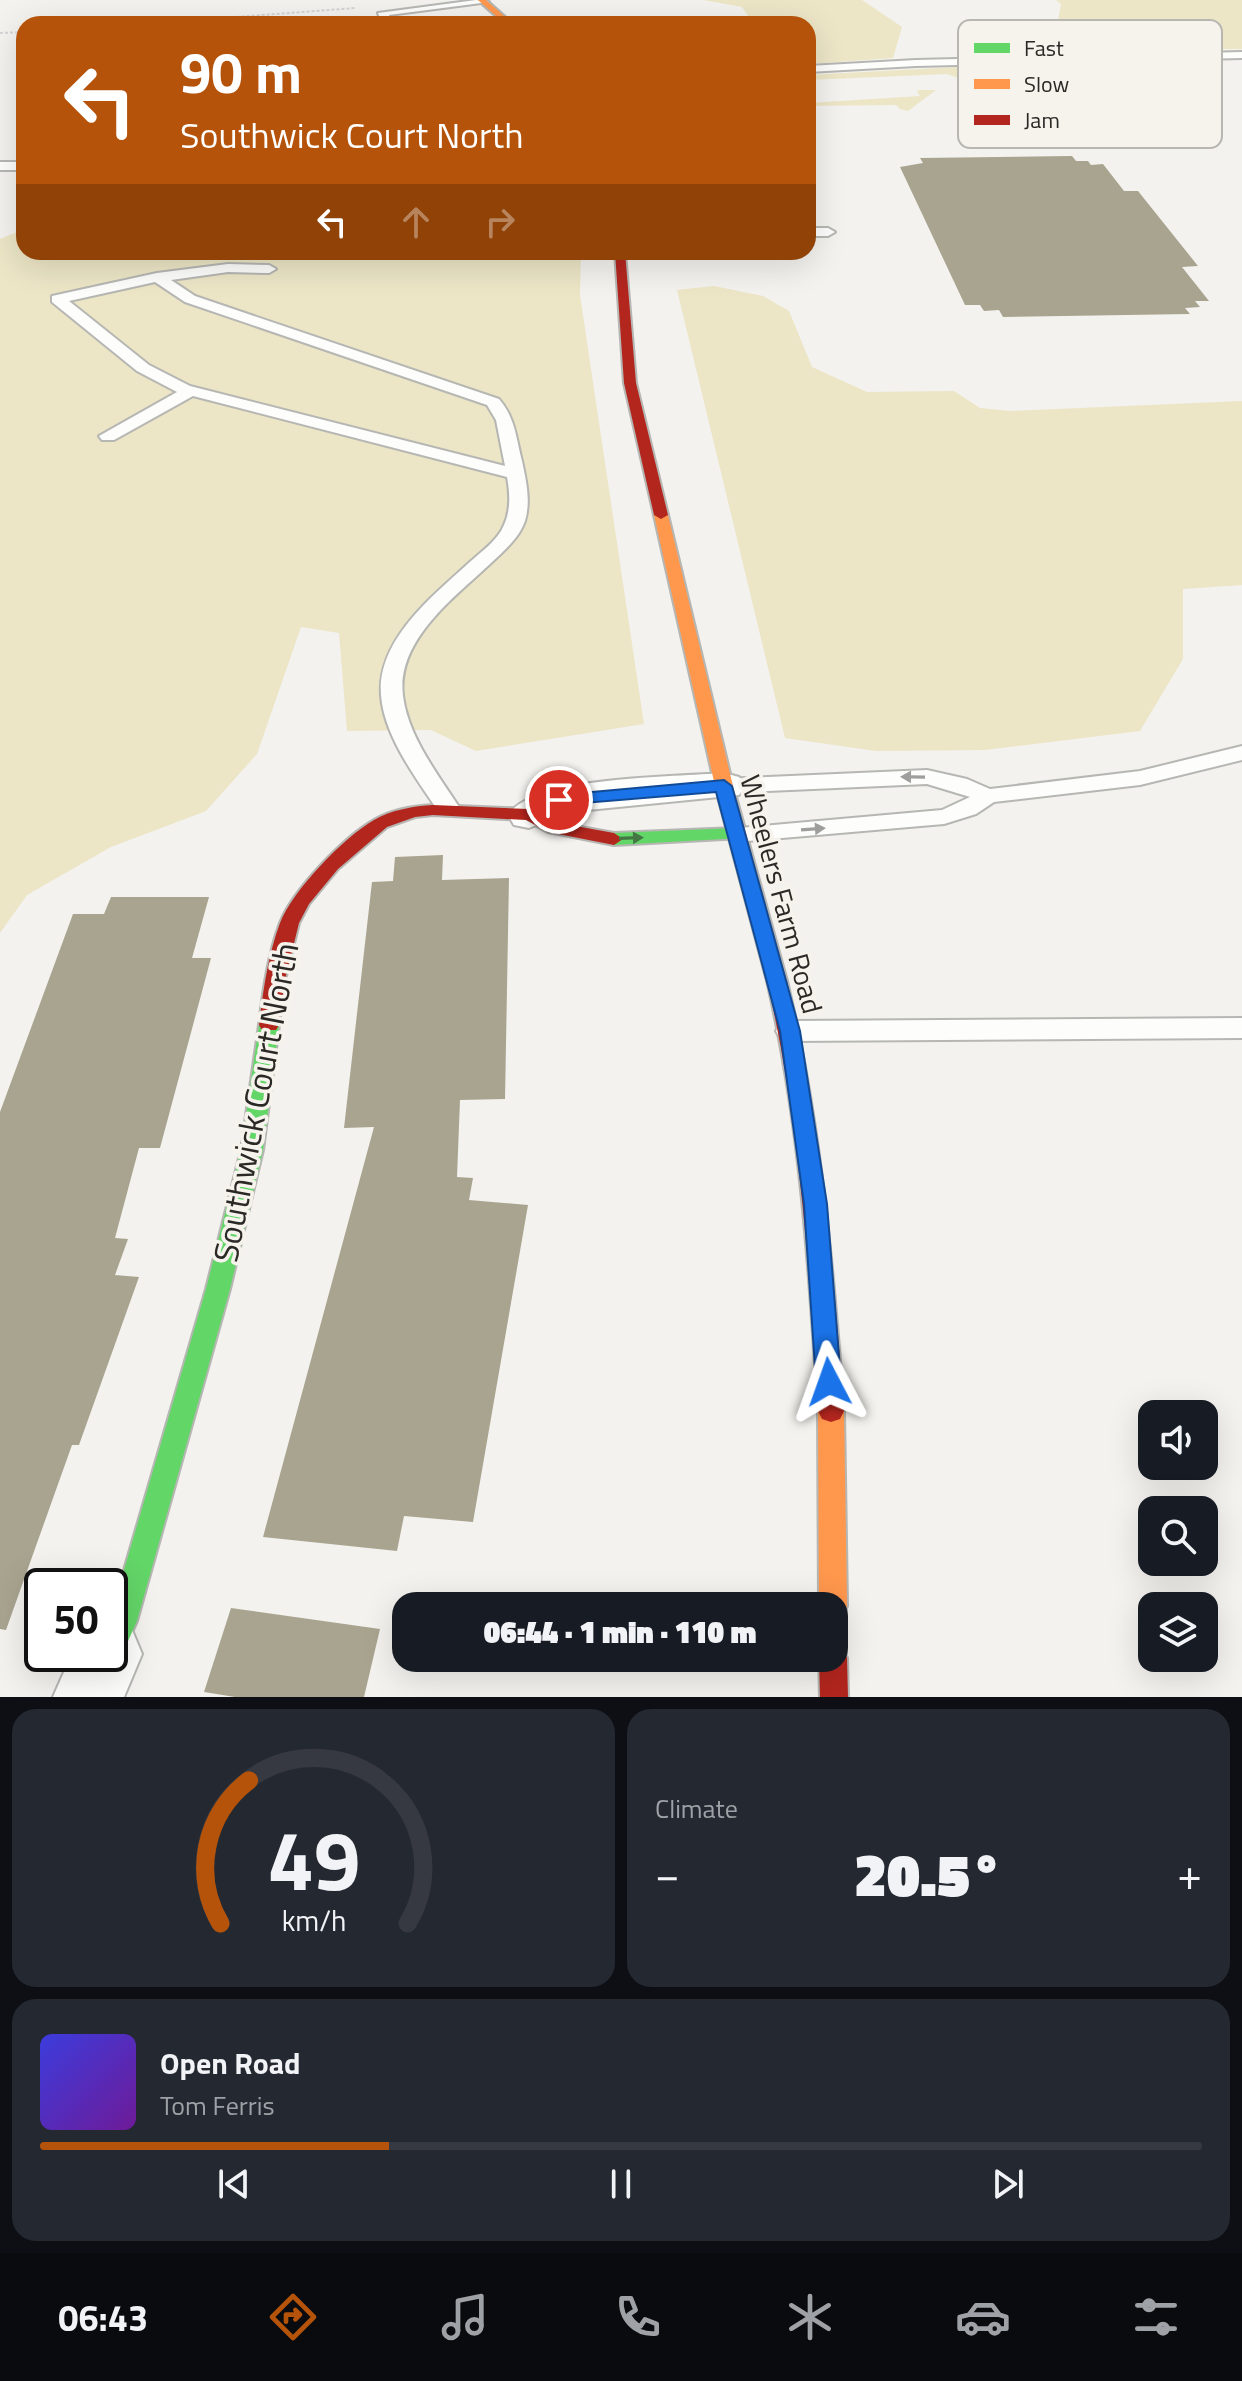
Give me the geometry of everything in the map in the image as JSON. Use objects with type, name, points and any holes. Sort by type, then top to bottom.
[{"type":"main road","points":[[483,1],[500,16]]},
{"type":"main road","name":"Wheelers Farm Road","points":[[621,260],[630,383],[724,786],[790,1031],[817,1220],[833,1441],[833,1592]]},
{"type":"main road","name":"Southwick Court North","points":[[128,1602],[237,1212],[252,1150],[274,984],[290,923],[301,901],[332,865],[381,823],[413,812],[449,810],[529,815],[554,828],[614,839],[736,834]]},
{"type":"main road","points":[[833,1672],[834,1697]]},
{"type":"street","name":"Southwick Court North","points":[[529,815],[559,800],[724,786]]},
{"type":"street","name":"Southwick Court North","points":[[88,1697],[99,1672]]},
{"type":"lane","points":[[384,16],[383,13],[483,1]]},
{"type":"lane","points":[[1222,55],[1242,55]]},
{"type":"lane","points":[[816,69],[958,62]]},
{"type":"lane","points":[[816,232],[828,232]]},
{"type":"lane","points":[[269,269],[228,268],[157,277],[57,299],[143,368],[190,391],[516,474]]},
{"type":"lane","points":[[157,277],[190,299],[493,402],[503,411],[516,474],[518,507],[512,529],[419,622],[397,660],[391,696],[409,743],[449,810]]},
{"type":"lane","points":[[108,436],[190,391]]},
{"type":"lane","points":[[736,834],[915,822],[968,809],[988,796],[1140,778],[1242,753]]},
{"type":"lane","points":[[724,786],[927,777],[959,784],[988,796]]},
{"type":"lane","points":[[790,1031],[1242,1028]]},
{"type":"path","points":[[247,16],[378,6],[383,13]]},
{"type":"shaded area","points":[[704,0],[862,0],[902,27],[893,58],[816,63],[816,16],[748,16],[742,7]]},
{"type":"shaded area","points":[[1056,0],[1242,0],[1242,49],[1222,49],[1222,20],[1058,20],[1061,4]]},
{"type":"shaded area","points":[[958,67],[958,78],[947,74],[816,80],[816,75]]},
{"type":"shaded area","points":[[936,90],[908,111],[896,105],[816,106],[816,102],[920,96],[917,91]]},
{"type":"shaded area","points":[[16,232],[16,260],[581,260],[580,295],[644,724],[476,751],[431,730],[347,731],[339,633],[301,627],[257,754],[206,811],[111,847],[27,895],[0,933],[0,239]]},
{"type":"shaded area","points":[[714,286],[763,296],[789,311],[812,367],[867,392],[954,391],[980,408],[1010,411],[1242,401],[1242,585],[1183,589],[1183,659],[1140,731],[985,750],[876,751],[785,738],[677,290]]},
{"type":"building","points":[[1072,156],[1076,161],[1088,161],[1091,165],[1103,164],[1124,191],[1138,191],[1198,266],[1182,267],[1209,301],[1195,301],[1200,307],[1185,308],[1190,314],[1003,317],[999,310],[984,311],[980,305],[965,305],[900,167],[923,163],[920,158]]},
{"type":"building","points":[[443,855],[442,880],[509,878],[505,1099],[460,1100],[457,1177],[473,1178],[469,1200],[528,1205],[473,1522],[404,1516],[397,1551],[263,1537],[374,1127],[344,1128],[372,882],[393,881],[395,857]]},
{"type":"building","points":[[111,897],[209,897],[192,958],[211,958],[160,1148],[139,1148],[115,1238],[128,1239],[115,1275],[139,1277],[79,1445],[72,1445],[28,1568],[24,1568],[24,1580],[6,1630],[0,1629],[0,1112],[73,914],[104,914]]},
{"type":"building","points":[[231,1608],[380,1629],[364,1697],[235,1697],[204,1692]]},
{"type":"traffic: fast","points":[[614,839],[736,834]]},
{"type":"traffic: fast","points":[[128,1604],[218,1289],[252,1150],[269,1025]]},
{"type":"traffic: slow","points":[[482,0],[500,16]]},
{"type":"traffic: slow","points":[[661,515],[724,786],[777,981]]},
{"type":"traffic: slow","points":[[831,1411],[833,1592]]},
{"type":"traffic: jam","points":[[621,260],[630,383],[661,515]]},
{"type":"traffic: jam","points":[[269,1025],[274,984],[290,923],[301,901],[332,865],[381,823],[413,812],[433,810],[529,815],[554,828],[614,839]]},
{"type":"traffic: jam","points":[[777,981],[790,1034],[808,1141],[831,1411]]},
{"type":"traffic: jam","points":[[833,1672],[834,1697]]},
{"type":"route","points":[[559,800],[724,786],[790,1031],[816,1204],[829,1382]]}]
